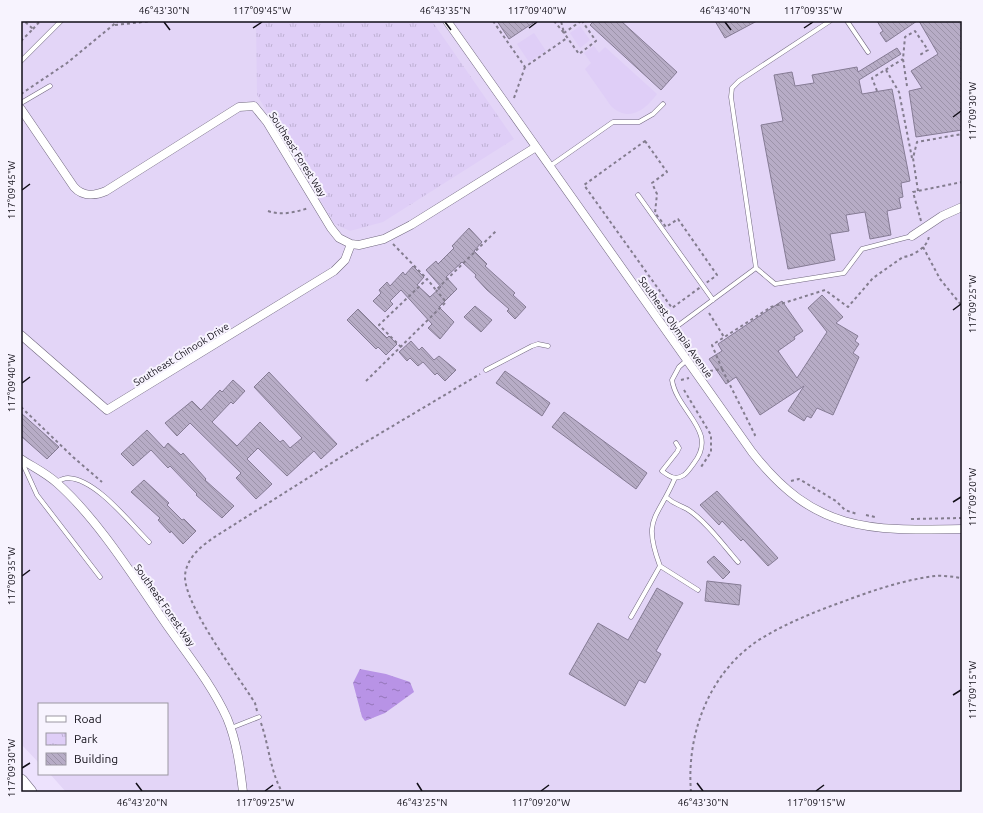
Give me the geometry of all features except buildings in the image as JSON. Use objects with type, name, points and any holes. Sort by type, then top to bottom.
[{"type":"main road","points":[[21,781],[30,792]]},
{"type":"street","name":"Southeast Olympia Avenue","points":[[447,21],[687,360],[770,474],[798,499],[837,519],[872,528],[894,530],[962,529]]},
{"type":"street","name":"Southeast Forest Way","points":[[21,109],[74,187],[84,195],[93,195],[106,191],[240,107],[254,106],[263,116],[335,234],[351,244]]},
{"type":"street","points":[[351,244],[359,245],[384,239],[407,228],[536,147]]},
{"type":"street","points":[[912,236],[942,216],[962,207]]},
{"type":"street","name":"Southeast Chinook Drive","points":[[21,335],[107,410],[334,271],[345,260],[351,244]]},
{"type":"street","name":"Southeast Forest Way","points":[[21,459],[56,482],[89,518],[131,574],[214,694],[231,728],[243,792]]},
{"type":"lane","points":[[21,61],[61,21]]},
{"type":"lane","points":[[830,21],[739,81],[732,88],[756,268],[775,284],[844,272],[862,249],[912,236]]},
{"type":"lane","points":[[847,21],[868,52]]},
{"type":"lane","points":[[21,103],[50,86]]},
{"type":"lane","points":[[549,166],[613,122],[640,122],[653,114],[663,104]]},
{"type":"lane","points":[[638,195],[714,300]]},
{"type":"lane","points":[[668,333],[756,268]]},
{"type":"lane","points":[[486,370],[532,346],[538,344],[548,346]]},
{"type":"lane","points":[[676,443],[679,448],[677,452],[662,471],[670,477],[675,478],[685,474],[698,458],[703,448],[703,441],[700,432],[676,393],[672,380],[679,367],[687,360]]},
{"type":"lane","points":[[21,459],[37,495],[100,577]]},
{"type":"lane","points":[[56,482],[67,478],[82,481],[95,487],[149,542]]},
{"type":"lane","points":[[675,478],[666,497],[655,514],[651,530],[652,545],[660,566],[698,590]]},
{"type":"lane","points":[[666,497],[674,505],[687,509],[706,526],[738,562]]},
{"type":"lane","points":[[631,617],[660,566]]},
{"type":"lane","points":[[231,728],[259,717]]},
{"type":"path","points":[[24,21],[32,29]]},
{"type":"path","points":[[21,41],[40,21]]},
{"type":"path","points":[[21,94],[67,64],[118,21]]},
{"type":"path","points":[[114,25],[152,21]]},
{"type":"path","points":[[493,21],[525,67]]},
{"type":"path","points":[[554,21],[579,54],[596,41],[581,21],[564,33]]},
{"type":"path","points":[[560,21],[564,33]]},
{"type":"path","points":[[906,86],[903,59],[905,37],[915,30],[928,50],[918,56]]},
{"type":"path","points":[[514,98],[525,67],[567,38]]},
{"type":"path","points":[[877,92],[872,78],[903,59]]},
{"type":"path","points":[[886,70],[899,92],[918,191],[962,182]]},
{"type":"path","points":[[912,158],[917,142],[962,134]]},
{"type":"path","points":[[268,211],[276,214],[287,214],[318,206]]},
{"type":"path","points":[[436,290],[497,230]]},
{"type":"path","points":[[366,381],[446,302],[427,279],[394,244],[389,246],[384,239]]},
{"type":"path","points":[[924,247],[940,279],[962,306]]},
{"type":"path","points":[[401,347],[379,326],[427,279]]},
{"type":"path","points":[[709,313],[724,337]]},
{"type":"path","points":[[712,345],[722,369],[755,435],[752,437],[755,441]]},
{"type":"path","points":[[702,365],[711,378]]},
{"type":"path","points":[[703,372],[722,369]]},
{"type":"path","points":[[282,792],[274,778],[267,740],[255,703],[196,612],[187,592],[185,574],[193,554],[202,546],[232,526],[349,452],[486,370]]},
{"type":"path","points":[[21,408],[102,482]]},
{"type":"path","points":[[789,481],[799,479],[836,501],[845,510],[882,518]]},
{"type":"path","points":[[909,519],[962,518]]},
{"type":"path","points":[[691,792],[689,770],[697,723],[708,698],[720,679],[739,656],[755,643],[792,622],[864,594],[907,582],[936,576],[962,578]]},
{"type":"shaded area","points":[[21,21],[962,21],[962,792],[66,792],[51,775],[168,775],[168,703],[38,703],[38,762],[21,744]]},
{"type":"green space","points":[[256,21],[432,21],[514,139],[383,222],[350,231],[335,224],[257,95]]},
{"type":"green space","points":[[580,26],[590,40],[580,48],[570,33]]},
{"type":"green space","points":[[534,33],[546,51],[529,62],[517,44]]},
{"type":"green space","points":[[594,46],[599,53],[605,47],[657,94],[647,105],[630,114],[624,114],[611,106],[585,69],[591,63],[584,53]]},
{"type":"water","points":[[360,669],[386,674],[410,682],[414,692],[385,713],[365,721],[362,717],[353,683]]}]
